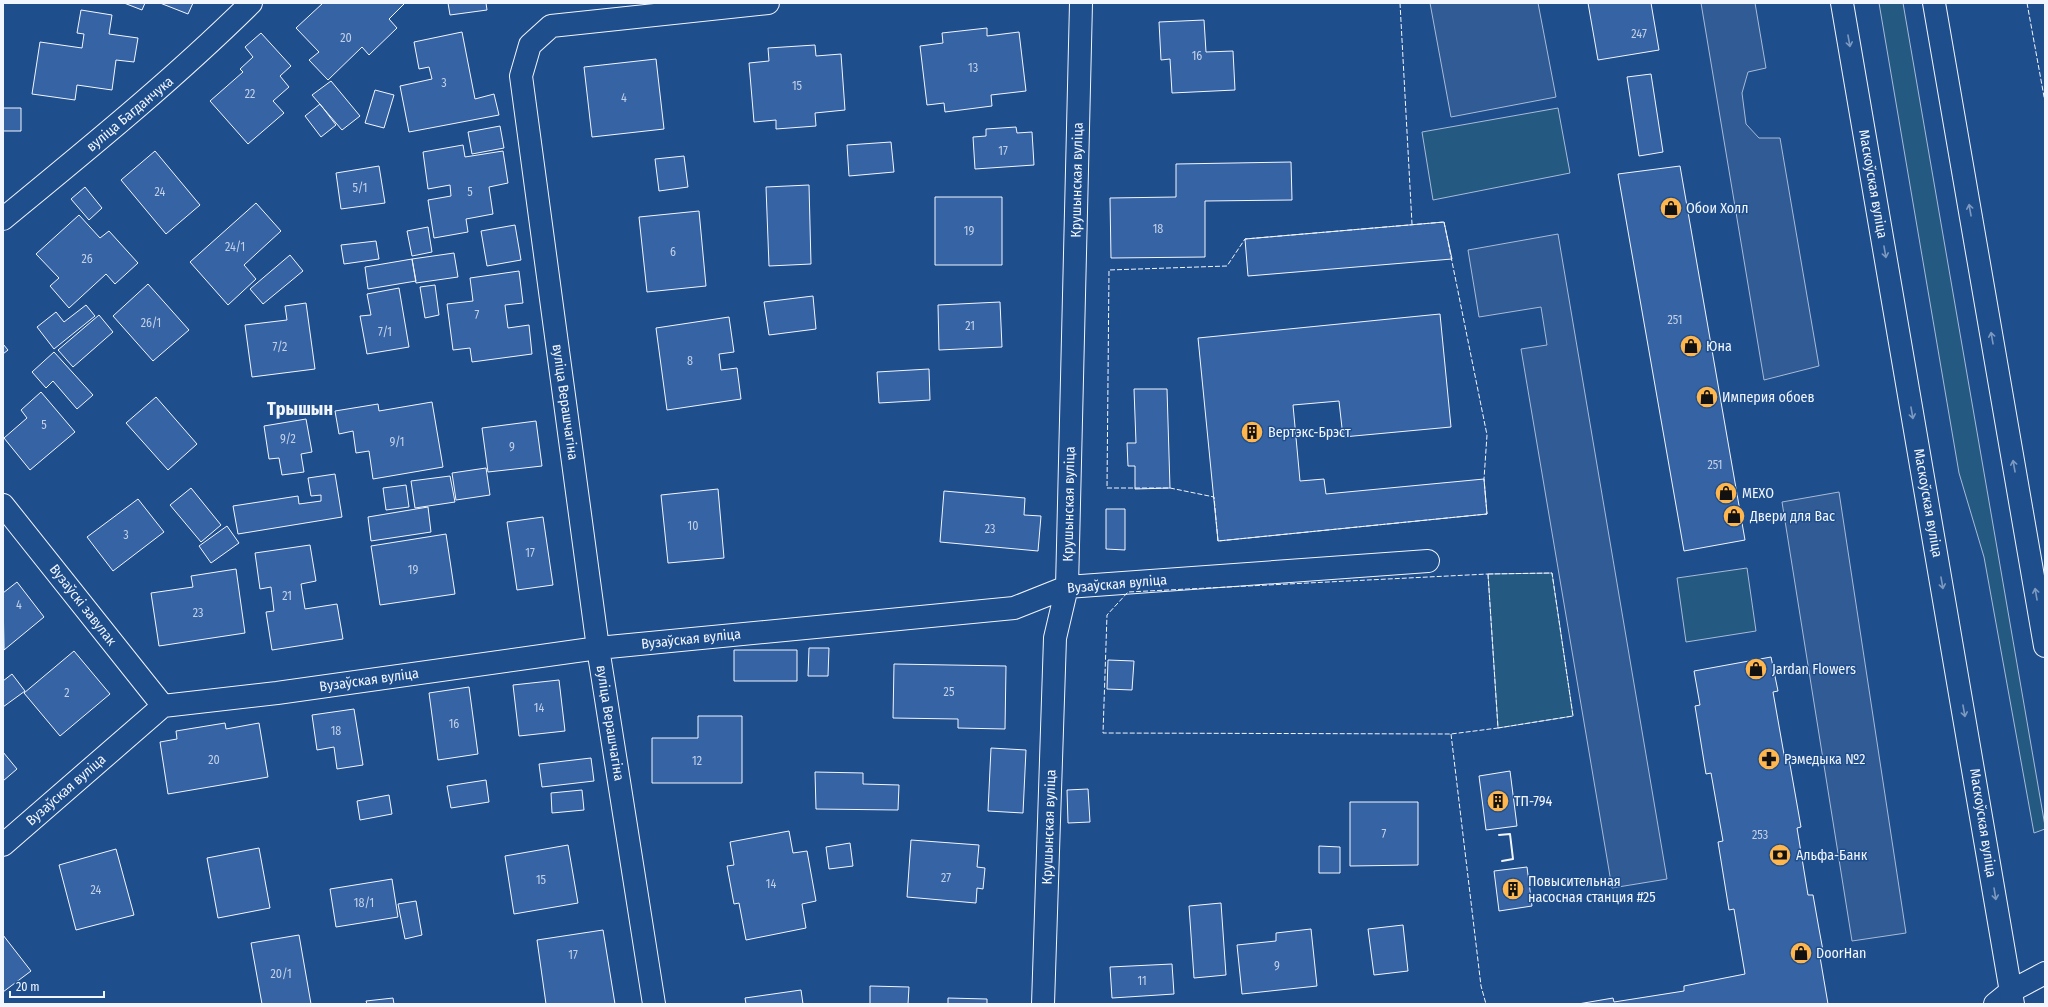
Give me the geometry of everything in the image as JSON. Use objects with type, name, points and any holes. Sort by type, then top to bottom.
[{"type":"street","name":"вуліца Багданчука","points":[[3,219],[140,106],[197,56],[251,3]]},
{"type":"street","name":"вуліца Верашчагіна","points":[[654,1004],[598,648],[521,76],[530,45],[550,26],[768,3]]},
{"type":"street","name":"Крушынская вуліца","points":[[1043,1004],[1055,638],[1067,587],[1081,3]]},
{"type":"street","name":"Маскоўская вуліца","points":[[1842,3],[2006,1000]]},
{"type":"street","points":[[1934,3],[2045,646]]},
{"type":"street","name":"Вузаўскі завулак","points":[[3,505],[163,706]]},
{"type":"street","name":"Вузаўская вуліца","points":[[3,845],[163,706],[277,693],[598,648],[1014,608],[1067,587],[1428,561]]},
{"type":"street","points":[[2006,1000],[2045,973]]},
{"type":"shaded area","points":[[1430,3],[1538,3],[1556,97],[1451,117]]},
{"type":"shaded area","points":[[1701,3],[1755,3],[1766,68],[1748,72],[1742,93],[1746,124],[1759,138],[1780,138],[1819,366],[1764,380]]},
{"type":"shaded area","points":[[1879,3],[1903,3],[2045,826],[2045,829],[2034,833],[1984,557],[1959,473]]},
{"type":"shaded area","points":[[1558,108],[1570,173],[1433,200],[1422,132]]},
{"type":"shaded area","points":[[1558,234],[1667,879],[1612,888],[1521,349],[1547,345],[1541,307],[1479,317],[1468,250]]},
{"type":"shaded area","points":[[1839,492],[1906,933],[1852,941],[1782,502]]},
{"type":"shaded area","points":[[1747,568],[1756,631],[1686,642],[1677,578]]},
{"type":"shaded area","points":[[1552,573],[1573,716],[1498,728],[1488,574]]},
{"type":"building","points":[[124,3],[145,3],[142,10]]},
{"type":"building","points":[[160,3],[193,3],[188,14]]},
{"type":"building","points":[[323,3],[405,3],[389,19],[397,28],[369,55],[362,47],[328,80],[309,60],[319,52],[296,28]]},
{"type":"building","points":[[448,3],[486,3],[487,10],[450,15]]},
{"type":"building","points":[[1588,3],[1651,3],[1659,50],[1598,60]]},
{"type":"building","points":[[81,10],[112,15],[109,34],[138,38],[134,62],[116,60],[112,90],[77,85],[75,100],[32,94],[40,42],[82,48],[84,34],[77,33]]},
{"type":"building","points":[[1204,20],[1206,52],[1233,51],[1235,90],[1172,93],[1170,59],[1161,60],[1159,22]]},
{"type":"building","points":[[987,28],[987,36],[1019,32],[1026,91],[991,95],[992,106],[945,112],[944,103],[927,105],[920,46],[943,43],[942,33]]},
{"type":"building","points":[[462,32],[475,99],[494,94],[499,115],[409,132],[400,86],[432,79],[429,67],[419,69],[414,42]]},
{"type":"building","points":[[261,33],[291,66],[280,76],[289,87],[273,101],[284,113],[248,144],[210,101],[243,72],[240,69],[253,57],[245,47]]},
{"type":"building","points":[[815,45],[816,56],[841,54],[845,110],[815,113],[816,126],[776,129],[776,120],[754,122],[749,63],[769,61],[768,48]]},
{"type":"building","points":[[656,59],[664,129],[592,137],[584,67]]},
{"type":"building","points":[[1651,74],[1663,152],[1639,156],[1627,77]]},
{"type":"building","points":[[331,81],[360,116],[342,130],[312,95]]},
{"type":"building","points":[[375,90],[394,95],[384,128],[365,123]]},
{"type":"building","points":[[320,104],[336,125],[321,137],[305,116]]},
{"type":"building","points":[[3,108],[21,108],[21,131],[3,131]]},
{"type":"building","points":[[500,126],[504,148],[472,154],[468,132]]},
{"type":"building","points":[[1016,127],[1017,133],[1032,132],[1034,165],[975,169],[973,137],[986,136],[986,129]]},
{"type":"building","points":[[891,142],[894,172],[849,176],[847,145]]},
{"type":"building","points":[[463,145],[465,157],[503,151],[508,183],[489,187],[493,214],[466,219],[468,232],[434,238],[428,200],[451,196],[450,185],[428,189],[423,152]]},
{"type":"building","points":[[155,151],[200,205],[166,234],[121,180]]},
{"type":"building","points":[[684,156],[688,187],[659,191],[655,159]]},
{"type":"building","points":[[1291,162],[1292,200],[1205,201],[1205,257],[1111,258],[1110,198],[1176,197],[1176,164]]},
{"type":"building","points":[[379,166],[385,203],[341,209],[336,173]]},
{"type":"building","points":[[1680,166],[1745,540],[1684,551],[1618,174]]},
{"type":"building","points":[[809,185],[811,264],[769,266],[766,187]]},
{"type":"building","points":[[85,187],[102,208],[89,220],[71,199]]},
{"type":"building","points":[[935,197],[1002,197],[1002,265],[935,265]]},
{"type":"building","points":[[256,203],[281,231],[244,265],[256,279],[228,305],[190,262]]},
{"type":"building","points":[[699,211],[706,286],[647,292],[639,217]]},
{"type":"building","points":[[79,215],[100,238],[109,231],[138,263],[115,284],[106,274],[69,308],[50,286],[59,278],[36,254]]},
{"type":"building","points":[[1444,222],[1452,259],[1248,276],[1245,239]]},
{"type":"building","points":[[515,225],[521,260],[487,266],[481,231]]},
{"type":"building","points":[[428,227],[432,252],[412,256],[407,231]]},
{"type":"building","points":[[376,241],[379,259],[344,264],[341,245]]},
{"type":"building","points":[[454,253],[458,277],[416,283],[412,259]]},
{"type":"building","points":[[290,255],[303,271],[263,304],[250,289]]},
{"type":"building","points":[[412,259],[416,281],[368,289],[365,267]]},
{"type":"building","points":[[519,271],[523,303],[505,305],[508,328],[529,325],[532,354],[472,362],[470,348],[453,350],[447,304],[473,301],[470,278]]},
{"type":"building","points":[[148,284],[189,330],[153,361],[113,316]]},
{"type":"building","points":[[435,285],[439,315],[425,318],[420,287]]},
{"type":"building","points":[[399,288],[409,347],[367,354],[360,316],[371,315],[367,294]]},
{"type":"building","points":[[813,296],[816,329],[769,335],[764,302]]},
{"type":"building","points":[[1000,302],[1002,347],[939,350],[938,305]]},
{"type":"building","points":[[306,303],[315,369],[252,377],[245,325],[287,320],[285,306]]},
{"type":"building","points":[[86,305],[95,316],[54,349],[37,327],[56,312],[64,322]]},
{"type":"building","name":"Вертэкс-Брэст","points":[[1440,314],[1451,427],[1343,437],[1339,401],[1293,405],[1300,481],[1324,479],[1326,494],[1484,479],[1487,514],[1218,541],[1198,338]]},
{"type":"building","points":[[99,315],[113,332],[73,367],[58,350]]},
{"type":"building","points":[[729,317],[734,352],[719,354],[721,370],[737,368],[741,399],[667,410],[656,328]]},
{"type":"building","points":[[3,344],[8,350],[3,354]]},
{"type":"building","points":[[54,352],[93,395],[77,409],[53,381],[46,388],[32,372]]},
{"type":"building","points":[[929,369],[930,400],[879,403],[877,372]]},
{"type":"building","points":[[1134,389],[1167,389],[1170,488],[1135,489],[1135,466],[1128,466],[1127,443],[1136,443]]},
{"type":"building","points":[[41,392],[75,432],[30,470],[4,438],[27,418],[21,410]]},
{"type":"building","points":[[156,397],[197,444],[168,470],[126,423]]},
{"type":"building","points":[[432,402],[443,467],[373,479],[369,451],[356,453],[353,431],[339,434],[335,411],[378,404],[379,411]]},
{"type":"building","points":[[306,419],[312,452],[301,454],[304,472],[282,475],[279,458],[269,459],[264,426]]},
{"type":"building","points":[[536,421],[542,466],[488,472],[482,428]]},
{"type":"building","points":[[486,468],[490,495],[456,500],[452,473]]},
{"type":"building","points":[[335,474],[342,517],[238,534],[233,506],[298,496],[299,504],[321,501],[321,495],[311,496],[308,478]]},
{"type":"building","points":[[450,476],[455,502],[415,508],[411,481]]},
{"type":"building","points":[[406,485],[409,507],[386,510],[383,488]]},
{"type":"building","points":[[191,488],[221,525],[201,542],[170,505]]},
{"type":"building","points":[[718,489],[724,558],[668,563],[661,495]]},
{"type":"building","points":[[944,491],[1025,498],[1024,515],[1041,516],[1038,551],[940,542]]},
{"type":"building","points":[[138,499],[164,532],[113,571],[87,537]]},
{"type":"building","points":[[428,507],[431,532],[371,541],[368,517]]},
{"type":"building","points":[[1106,509],[1125,509],[1125,550],[1106,549]]},
{"type":"building","points":[[543,517],[553,585],[517,590],[507,522]]},
{"type":"building","points":[[227,526],[239,543],[211,563],[199,546]]},
{"type":"building","points":[[446,534],[455,594],[380,605],[371,546]]},
{"type":"building","points":[[310,545],[316,581],[301,584],[305,609],[337,604],[343,639],[272,650],[266,612],[274,611],[271,587],[260,589],[255,553]]},
{"type":"building","points":[[236,569],[245,633],[159,646],[151,593],[193,587],[191,576]]},
{"type":"building","points":[[17,582],[44,617],[4,650],[3,593]]},
{"type":"building","points":[[809,648],[829,648],[828,676],[808,676]]},
{"type":"building","points":[[734,650],[797,650],[797,681],[734,681]]},
{"type":"building","points":[[74,651],[110,694],[60,736],[24,693]]},
{"type":"building","points":[[1771,657],[1778,691],[1773,692],[1785,760],[1789,759],[1801,827],[1797,828],[1808,895],[1813,895],[1824,956],[1820,957],[1828,1004],[1578,1004],[1613,998],[1614,1002],[1684,991],[1684,986],[1745,974],[1734,909],[1729,910],[1718,842],[1723,841],[1711,773],[1706,774],[1695,706],[1700,705],[1694,671]]},
{"type":"building","points":[[1108,660],[1134,661],[1132,690],[1107,689]]},
{"type":"building","points":[[894,664],[1006,666],[1005,729],[958,728],[958,719],[893,718]]},
{"type":"building","points":[[12,674],[25,691],[3,707],[3,681]]},
{"type":"building","points":[[559,680],[565,731],[519,736],[513,685]]},
{"type":"building","points":[[469,687],[478,754],[438,760],[429,693]]},
{"type":"building","points":[[354,709],[363,765],[337,769],[334,747],[317,750],[312,715]]},
{"type":"building","points":[[698,716],[742,716],[742,783],[652,783],[652,738],[698,738]]},
{"type":"building","points":[[225,723],[226,729],[259,723],[268,777],[168,794],[160,742],[177,739],[176,731]]},
{"type":"building","points":[[991,748],[1026,750],[1023,813],[988,811]]},
{"type":"building","points":[[3,752],[17,769],[3,781]]},
{"type":"building","points":[[591,758],[594,781],[542,787],[539,764]]},
{"type":"building","name":"ТП-794","points":[[1510,771],[1517,826],[1486,830],[1479,776]]},
{"type":"building","points":[[815,772],[863,773],[863,784],[899,785],[898,810],[816,809]]},
{"type":"building","points":[[486,780],[489,802],[451,808],[447,786]]},
{"type":"building","points":[[1088,789],[1090,822],[1068,823],[1067,790]]},
{"type":"building","points":[[582,790],[584,810],[552,813],[551,793]]},
{"type":"building","points":[[389,795],[392,814],[360,820],[357,801]]},
{"type":"building","points":[[1350,802],[1418,802],[1418,865],[1350,866]]},
{"type":"building","points":[[789,831],[793,853],[807,851],[816,901],[802,904],[806,928],[746,940],[739,903],[734,904],[727,866],[734,865],[730,842]]},
{"type":"building","points":[[911,840],[979,845],[977,867],[985,868],[983,889],[977,888],[976,903],[907,897]]},
{"type":"building","points":[[850,843],[853,866],[829,869],[826,847]]},
{"type":"building","points":[[568,845],[578,903],[514,914],[505,856]]},
{"type":"building","points":[[1319,846],[1340,847],[1340,873],[1319,873]]},
{"type":"building","points":[[259,848],[270,908],[218,918],[207,858]]},
{"type":"building","points":[[116,849],[134,915],[76,930],[59,865]]},
{"type":"building","name":"Повысительная насосная станция #25","points":[[1527,867],[1532,906],[1499,911],[1494,871]]},
{"type":"building","points":[[392,879],[398,917],[336,927],[330,889]]},
{"type":"building","points":[[416,901],[422,935],[405,939],[398,904]]},
{"type":"building","points":[[1221,903],[1226,975],[1194,978],[1189,906]]},
{"type":"building","points":[[1403,925],[1408,971],[1374,975],[1368,929]]},
{"type":"building","points":[[1311,929],[1317,986],[1242,994],[1237,945],[1276,941],[1276,933]]},
{"type":"building","points":[[603,930],[615,1004],[546,1004],[537,940]]},
{"type":"building","points":[[3,935],[31,971],[3,992]]},
{"type":"building","points":[[299,935],[311,1004],[262,1004],[251,943]]},
{"type":"building","points":[[1172,964],[1174,994],[1112,998],[1110,967]]},
{"type":"building","points":[[870,986],[909,987],[908,1004],[870,1004]]},
{"type":"building","points":[[801,990],[803,1004],[746,1004],[745,998]]},
{"type":"building","points":[[393,998],[394,1004],[367,1004],[366,1001]]},
{"type":"building","points":[[948,998],[987,999],[987,1004],[948,1004]]},
{"type":"fence","points":[[1400,3],[1412,224]]},
{"type":"fence","points":[[2027,3],[2045,102]]},
{"type":"fence","points":[[1444,222],[1487,435],[1484,479],[1487,514],[1218,541],[1214,497],[1170,488],[1107,488],[1109,270],[1227,266],[1245,239],[1444,222]]},
{"type":"fence","points":[[1488,574],[1552,573],[1573,716],[1498,728]]},
{"type":"fence","points":[[1488,574],[1498,728],[1451,734],[1103,733],[1107,615],[1128,592],[1488,574]]},
{"type":"fence","points":[[1451,734],[1481,986],[1486,1004]]},
{"type":"wall","points":[[1499,835],[1510,834],[1513,859],[1502,861]]},
{"type":"place","name":"Обои Холл","points":[[1671,208]]},
{"type":"place","name":"Юна","points":[[1691,346]]},
{"type":"place","name":"Империя обоев","points":[[1707,397]]},
{"type":"place","name":"Вертэкс-Брэст","points":[[1252,432]]},
{"type":"place","name":"MEXO","points":[[1726,493]]},
{"type":"place","name":"Двери для Вас","points":[[1734,516]]},
{"type":"place","name":"Jardan Flowers","points":[[1756,669]]},
{"type":"place","name":"Рэмедыка №2","points":[[1769,759]]},
{"type":"place","name":"ТП-794","points":[[1498,801]]},
{"type":"place","name":"Альфа-Банк","points":[[1780,855]]},
{"type":"place","name":"Повысительная насосная станция #25","points":[[1513,889]]},
{"type":"place","name":"DoorHan","points":[[1801,953]]},
{"type":"district","name":"Трышын","points":[[300,409]]}]
